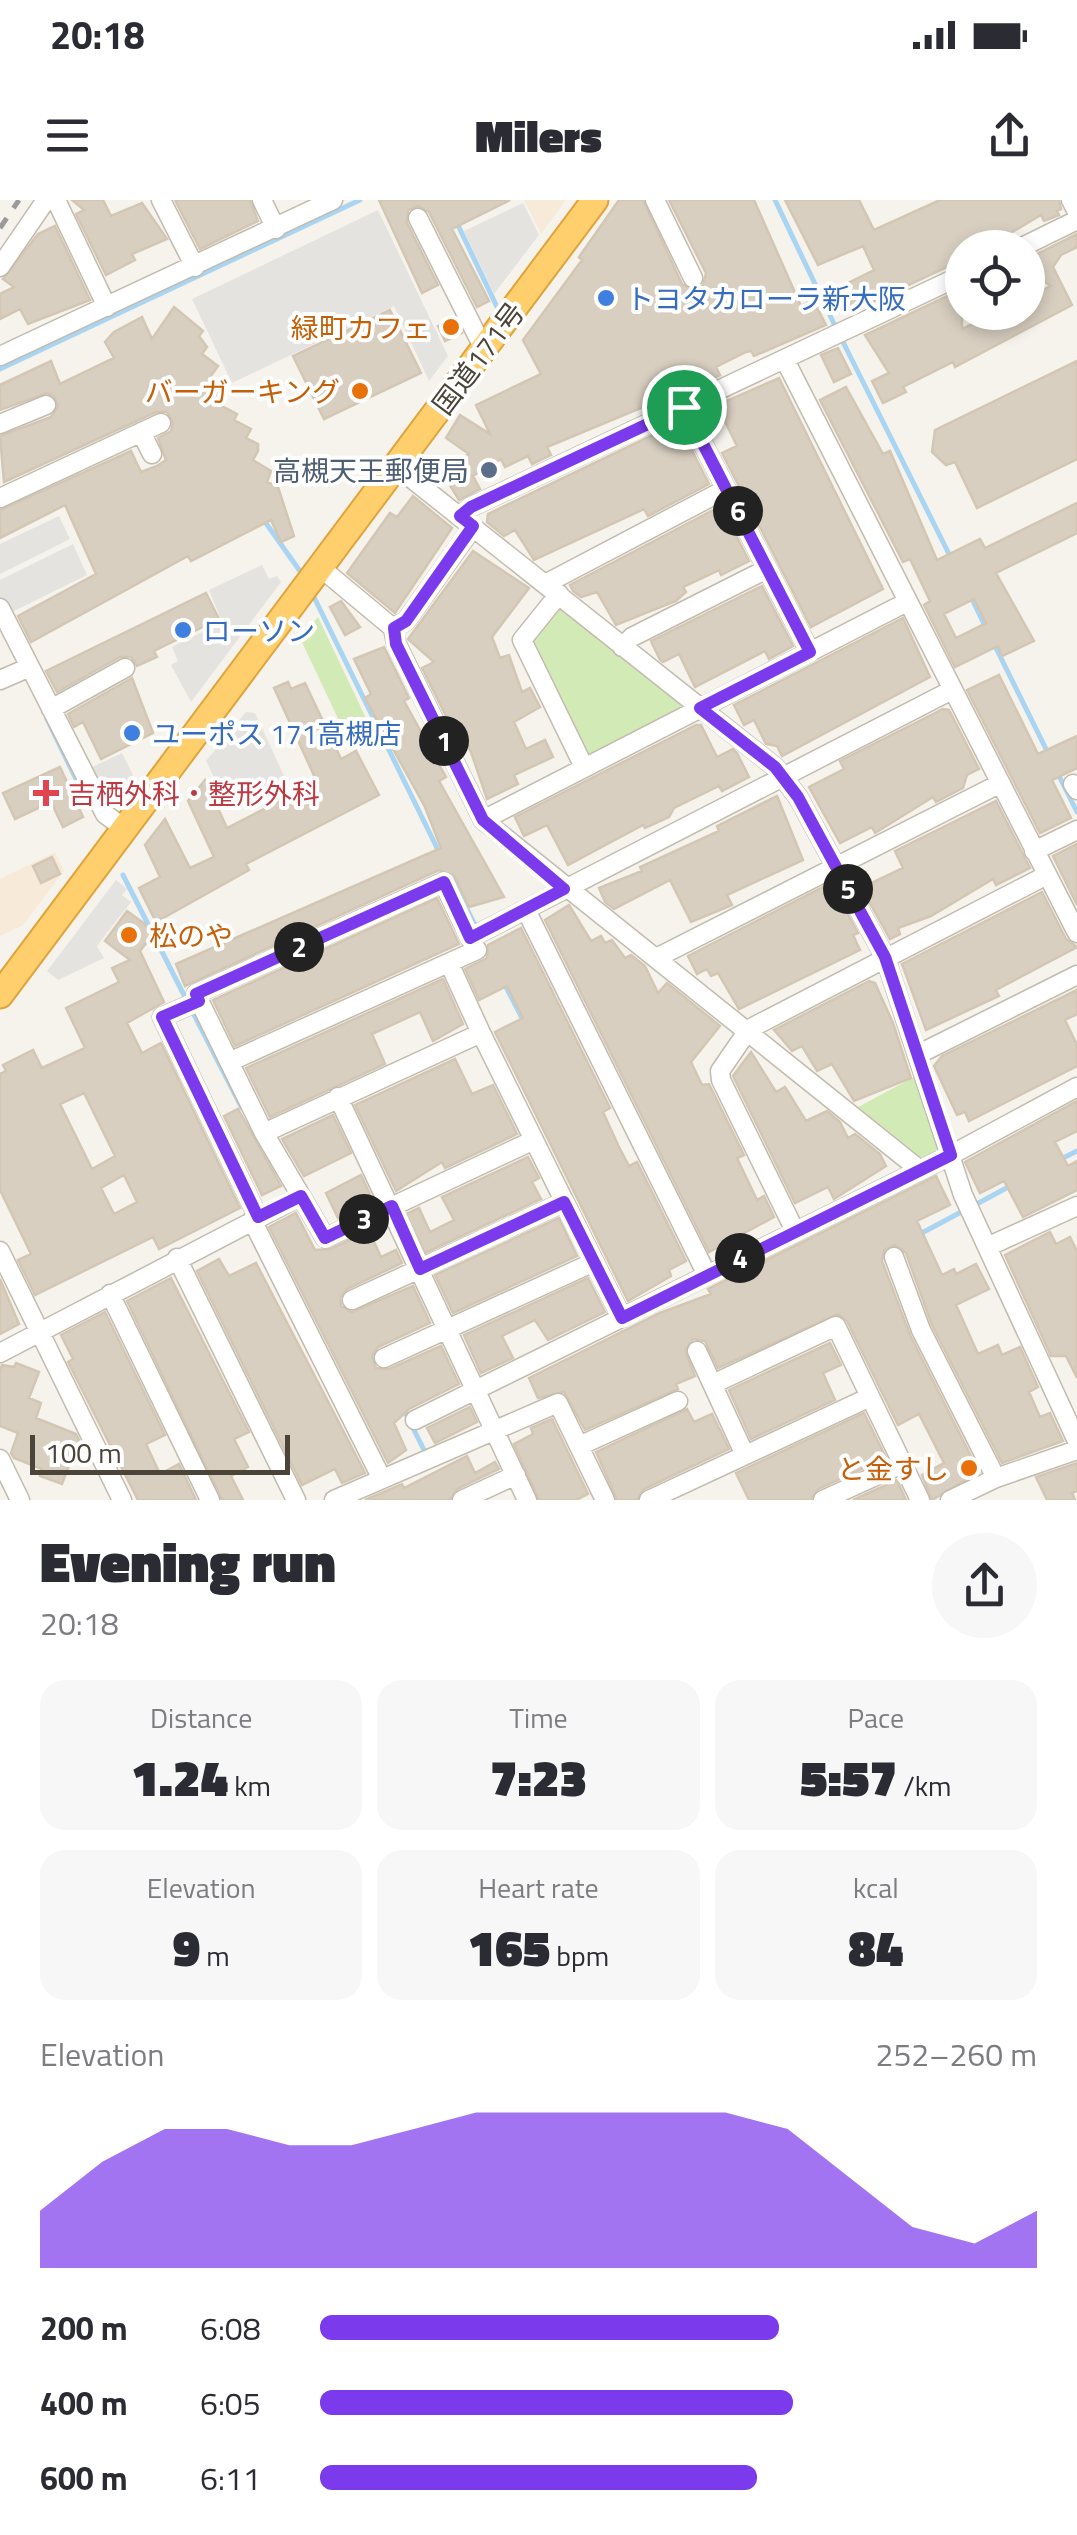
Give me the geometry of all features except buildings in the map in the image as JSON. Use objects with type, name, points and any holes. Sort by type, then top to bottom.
[{"type":"highway","name":"国道171号","points":[[0,995],[595,200]]},
{"type":"street","points":[[0,267],[46,200]]},
{"type":"street","points":[[56,200],[107,308]]},
{"type":"street","points":[[160,200],[194,268]]},
{"type":"street","points":[[262,200],[276,229]]},
{"type":"street","points":[[0,356],[333,200]]},
{"type":"street","points":[[654,200],[693,278]]},
{"type":"street","points":[[1071,200],[1077,212]]},
{"type":"street","points":[[418,218],[484,350]]},
{"type":"street","points":[[1045,236],[1077,220]]},
{"type":"street","points":[[394,628],[406,621],[467,522],[471,507],[945,283]]},
{"type":"street","points":[[786,360],[1077,933]]},
{"type":"street","points":[[0,424],[46,405]]},
{"type":"street","points":[[684,407],[810,652]]},
{"type":"street","points":[[0,498],[161,422]]},
{"type":"street","points":[[141,432],[152,454]]},
{"type":"street","points":[[397,467],[783,778],[885,957],[962,1194],[1077,1441]]},
{"type":"street","points":[[584,768],[522,640],[553,589],[555,575],[726,489]]},
{"type":"street","points":[[321,568],[394,628],[396,644],[483,820],[564,889],[658,957],[920,1170]]},
{"type":"street","points":[[622,646],[632,637],[767,569]]},
{"type":"street","points":[[483,820],[908,602]]},
{"type":"street","points":[[0,608],[105,814],[125,829]]},
{"type":"street","points":[[0,680],[30,667]]},
{"type":"street","points":[[52,709],[125,668]]},
{"type":"street","points":[[470,938],[952,690]]},
{"type":"street","points":[[658,957],[1000,784]]},
{"type":"street","points":[[1034,852],[1077,830]]},
{"type":"street","points":[[795,1230],[722,1080],[720,1071],[748,1029],[1046,875]]},
{"type":"street","points":[[229,1062],[476,950],[444,882],[196,994],[199,1001],[229,1062],[264,1133],[325,1238],[534,1140]]},
{"type":"street","points":[[526,910],[708,1274]]},
{"type":"street","points":[[449,963],[622,1318]]},
{"type":"street","points":[[919,1054],[1077,975]]},
{"type":"street","points":[[199,1001],[162,1017],[382,1478]]},
{"type":"street","points":[[264,1133],[481,1033]]},
{"type":"street","points":[[416,1420],[951,1155],[1077,1087]]},
{"type":"street","points":[[338,1097],[527,1500]]},
{"type":"street","points":[[0,1354],[301,1196]]},
{"type":"street","points":[[352,1300],[564,1202]]},
{"type":"street","points":[[987,1247],[1077,1206]]},
{"type":"street","points":[[0,1251],[122,1500]]},
{"type":"street","points":[[894,1257],[920,1330],[996,1478]]},
{"type":"street","points":[[177,1258],[296,1500]]},
{"type":"street","points":[[384,1358],[594,1262]]},
{"type":"street","points":[[110,1294],[210,1500]]},
{"type":"street","points":[[713,1384],[836,1326],[920,1500]]},
{"type":"street","points":[[696,1350],[746,1455]]},
{"type":"street","points":[[649,1500],[870,1397]]},
{"type":"street","points":[[579,1446],[678,1401]]},
{"type":"street","points":[[334,1500],[558,1403],[604,1500]]},
{"type":"street","points":[[950,1500],[996,1478],[1077,1450]]},
{"type":"street","points":[[0,1460],[20,1500]]},
{"type":"street","points":[[822,1500],[902,1464]]},
{"type":"street","points":[[462,1500],[516,1476]]},
{"type":"shaded area","points":[[524,200],[566,200],[541,234]]},
{"type":"shaded area","points":[[523,203],[539,235],[494,294],[464,231]]},
{"type":"shaded area","points":[[378,210],[448,356],[429,381],[394,306],[232,383],[192,299]]},
{"type":"shaded area","points":[[59,516],[70,539],[0,574],[0,544]]},
{"type":"shaded area","points":[[73,544],[87,575],[8,614],[0,598],[0,580]]},
{"type":"shaded area","points":[[262,565],[269,579],[277,576],[281,582],[191,702],[171,665],[178,661],[172,647],[222,622],[209,590]]},
{"type":"shaded area","points":[[246,712],[255,713],[285,778],[228,806],[206,761]]},
{"type":"shaded area","points":[[122,753],[133,775],[121,790],[105,798],[90,768]]},
{"type":"shaded area","points":[[55,852],[64,871],[23,925],[0,936],[0,879]]},
{"type":"shaded area","points":[[116,880],[127,889],[122,895],[131,902],[97,946],[104,958],[58,980],[47,971]]},
{"type":"green space","points":[[559,608],[684,705],[683,712],[592,758],[584,755],[531,639],[552,609]]},
{"type":"green space","points":[[318,617],[374,735],[351,746],[300,638]]},
{"type":"green space","points":[[916,1076],[940,1147],[928,1158],[921,1157],[858,1107]]},
{"type":"waterway","points":[[0,369],[360,200]]},
{"type":"waterway","points":[[775,200],[836,328]]},
{"type":"waterway","points":[[456,221],[498,309]]},
{"type":"waterway","points":[[841,338],[950,556]]},
{"type":"waterway","points":[[263,519],[302,574]]},
{"type":"waterway","points":[[312,593],[439,852]]},
{"type":"waterway","points":[[971,597],[986,628]]},
{"type":"waterway","points":[[993,642],[1048,753]]},
{"type":"waterway","points":[[47,719],[89,806]]},
{"type":"waterway","points":[[1057,772],[1077,812]]},
{"type":"waterway","points":[[448,871],[477,929]]},
{"type":"waterway","points":[[123,875],[187,1001]]},
{"type":"waterway","points":[[504,983],[524,1022]]},
{"type":"waterway","points":[[192,1011],[242,1108]]},
{"type":"waterway","points":[[1061,1159],[1077,1151]]},
{"type":"waterway","points":[[973,1206],[1012,1185]]},
{"type":"waterway","points":[[920,1234],[963,1211]]},
{"type":"waterway","points":[[879,1254],[901,1244]]},
{"type":"waterway","points":[[403,1408],[427,1456]]},
{"type":"railway","points":[[0,228],[19,200]]},
{"type":"place","name":"トヨタカローラ新大阪","points":[[606,298]]},
{"type":"place","name":"緑町カフェ","points":[[451,327]]},
{"type":"place","name":"バーガーキング","points":[[360,391]]},
{"type":"place","name":"高槻天王郵便局","points":[[489,470]]},
{"type":"place","name":"ローソン","points":[[183,630]]},
{"type":"place","name":"ユーポス 171高槻店","points":[[132,733]]},
{"type":"place","name":"吉栖外科・整形外科","points":[[46,793]]},
{"type":"place","name":"松のや","points":[[129,935]]},
{"type":"place","name":"と金すし","points":[[969,1468]]},
{"type":"route","points":[[684,407],[810,652],[700,708],[775,767],[798,797],[885,957],[951,1155],[622,1318],[564,1202],[420,1269],[392,1206],[325,1238],[301,1196],[258,1217],[162,1017],[199,1001],[196,994],[444,882],[470,938],[564,889],[483,820],[396,644],[394,628],[406,621],[473,526],[460,516],[471,507],[684,407]]}]
